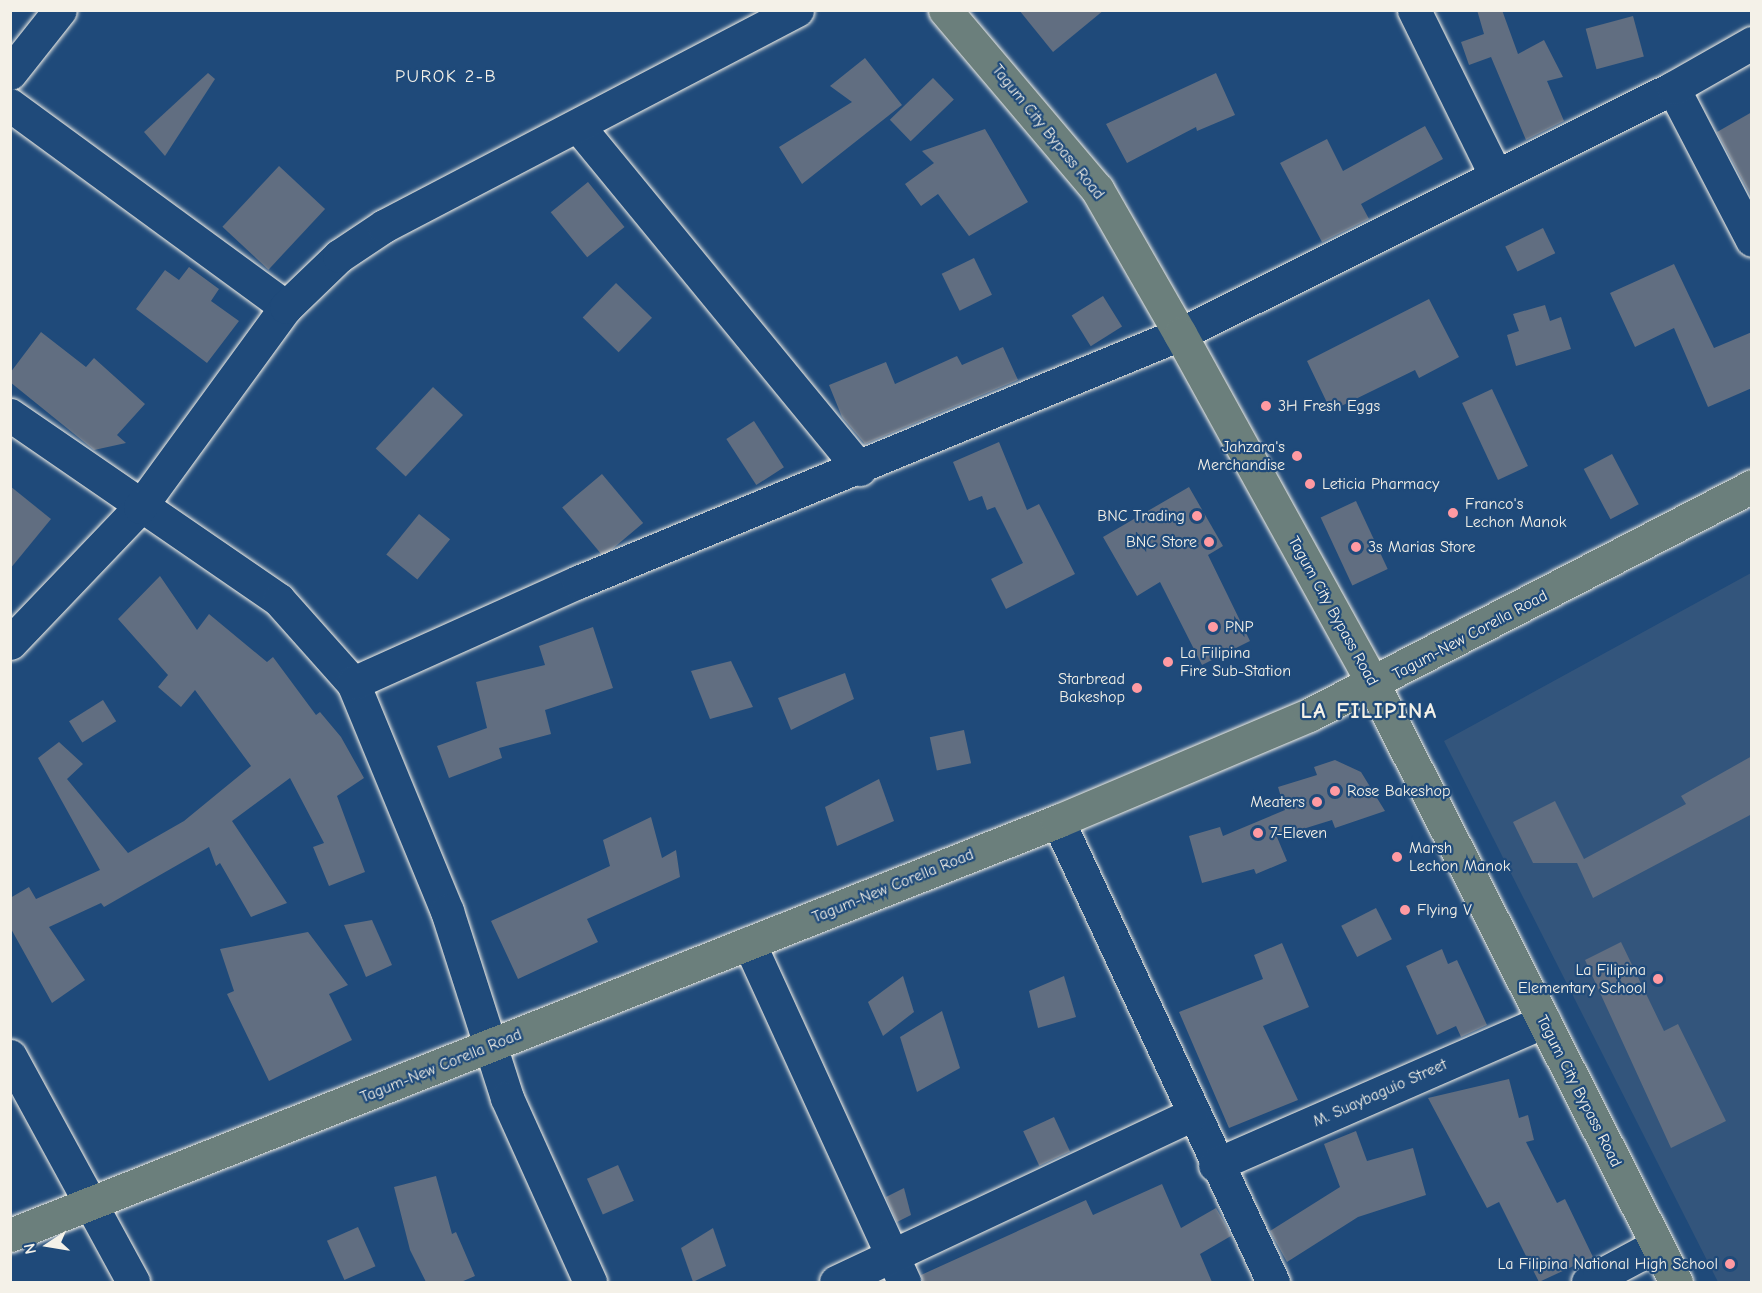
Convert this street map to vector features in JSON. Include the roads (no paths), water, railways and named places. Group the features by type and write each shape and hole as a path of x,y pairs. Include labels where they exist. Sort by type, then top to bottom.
{"main road":[{"name":"Tagum City Bypass Road","path":"945,10 1097,189 1180,334 1374,686 1676,1282"},
{"name":"Tagum-New Corella Road","path":"10,1235 1058,821 1374,686 1752,486"}],"street":[{"path":"10,73 60,10"},
{"path":"10,643 140,507 286,307 339,256 384,226 797,10"},
{"path":"1414,10 1495,174"},
{"path":"352,683 578,582 860,469 1180,334 1495,174 1673,87 1752,43"},
{"path":"1673,87 1752,240"},
{"path":"10,105 286,307"},
{"path":"578,126 860,469"},
{"path":"10,415 140,507 279,600 352,683 447,911 490,1046 540,1180 590,1282"},
{"path":"1058,821 1191,1115 1274,1282"},
{"path":"749,943 898,1270"},
{"name":"M. Suaybaguio Street","path":"1215,1165 1544,1021"},
{"path":"10,1056 87,1206 133,1282"},
{"path":"836,1282 898,1270 1191,1115"},
{"path":"1588,1282 1657,1245"}],"place":[{"name":"3H Fresh Eggs","path":"1266,406"},
{"name":"Jahzara's Merchandise","path":"1297,456"},
{"name":"Leticia Pharmacy","path":"1310,484"},
{"name":"Franco's Lechon Manok","path":"1453,513"},
{"name":"BNC Trading","path":"1197,516"},
{"name":"BNC Store","path":"1209,542"},
{"name":"3s Marias Store","path":"1356,547"},
{"name":"PNP","path":"1213,627"},
{"name":"La Filipina Fire Sub-Station","path":"1168,662"},
{"name":"Starbread Bakeshop","path":"1137,688"},
{"name":"Rose Bakeshop","path":"1335,791"},
{"name":"Meaters","path":"1317,802"},
{"name":"7-Eleven","path":"1258,833"},
{"name":"Marsh Lechon Manok","path":"1397,857"},
{"name":"Flying V","path":"1405,910"},
{"name":"La Filipina Elementary School","path":"1658,979"},
{"name":"La Filipina National High School","path":"1730,1264"}],"district":[{"name":"PUROK 2-B","path":"446,77"},
{"name":"LA FILIPINA","path":"1369,712"}]}
